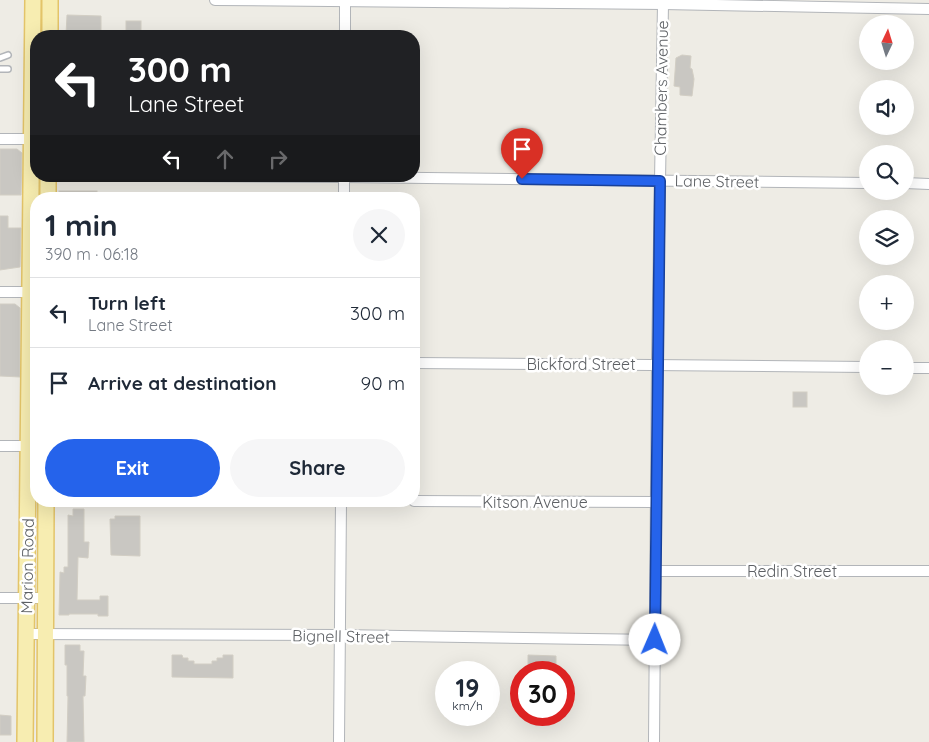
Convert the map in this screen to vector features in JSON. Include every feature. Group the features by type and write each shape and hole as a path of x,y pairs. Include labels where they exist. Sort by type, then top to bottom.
{"main road":[{"name":"Marion Road","path":"32,0 32,30"},
{"path":"50,0 50,30"},
{"name":"Marion Road","path":"25,742 27,598 32,507"},
{"name":"Marion Road","path":"45,742 46,507"}],"street":[{"path":"215,0 663,4 690,2 929,9"},
{"path":"345,1 345,30"},
{"name":"Chambers Avenue","path":"654,742 657,365 663,4"},
{"path":"0,139 30,139"},
{"name":"Lane Street","path":"420,178 859,183"},
{"path":"914,183 929,184"},
{"path":"0,292 30,292"},
{"name":"Bickford Street","path":"420,363 859,367"},
{"path":"914,368 929,368"},
{"path":"0,446 30,446"},
{"name":"Kitson Avenue","path":"420,501 656,502"},
{"path":"339,742 341,507"},
{"name":"Redin Street","path":"656,571 929,572"},
{"path":"0,598 46,598"},
{"name":"Bignell Street","path":"27,634 339,635 655,640"}],"lane":[{"path":"0,56 8,55"},
{"path":"0,69 8,70"}],"building":[{"path":"67,15 101,16 101,30 66,30"},
{"path":"126,21 141,21 141,30 126,30"},
{"path":"682,55 691,56 690,68 692,69 694,79 692,96 680,95 680,87 674,86 676,58"},
{"path":"0,149 17,149 22,153 21,195 0,195"},
{"path":"59,191 97,191 97,192"},
{"path":"0,216 8,216 8,228 21,228 20,267 0,270"},
{"path":"0,304 15,304 20,308 20,377 0,376"},
{"path":"793,392 807,392 807,407 793,407"},
{"path":"73,509 84,509 84,542 89,542 88,558 78,557 77,600 100,600 100,596 108,596 108,616 98,616 98,614 59,615 60,572 64,573 64,567 68,567 68,515 73,516"},
{"path":"115,516 140,516 140,556 111,555 110,519 115,519"},
{"path":"65,645 80,645 80,651 84,651 83,676 86,676 85,696 83,696 84,742 67,742 68,696"},
{"path":"172,655 182,655 183,658 188,658 188,661 194,661 194,664 212,664 212,661 217,661 217,658 223,658 223,655 233,655 233,678 172,677"},
{"path":"528,655 556,656 556,661 528,661"},
{"path":"0,715 11,716 11,735 0,735"}],"route":[{"path":"522,179 660,181 655,640"}]}
